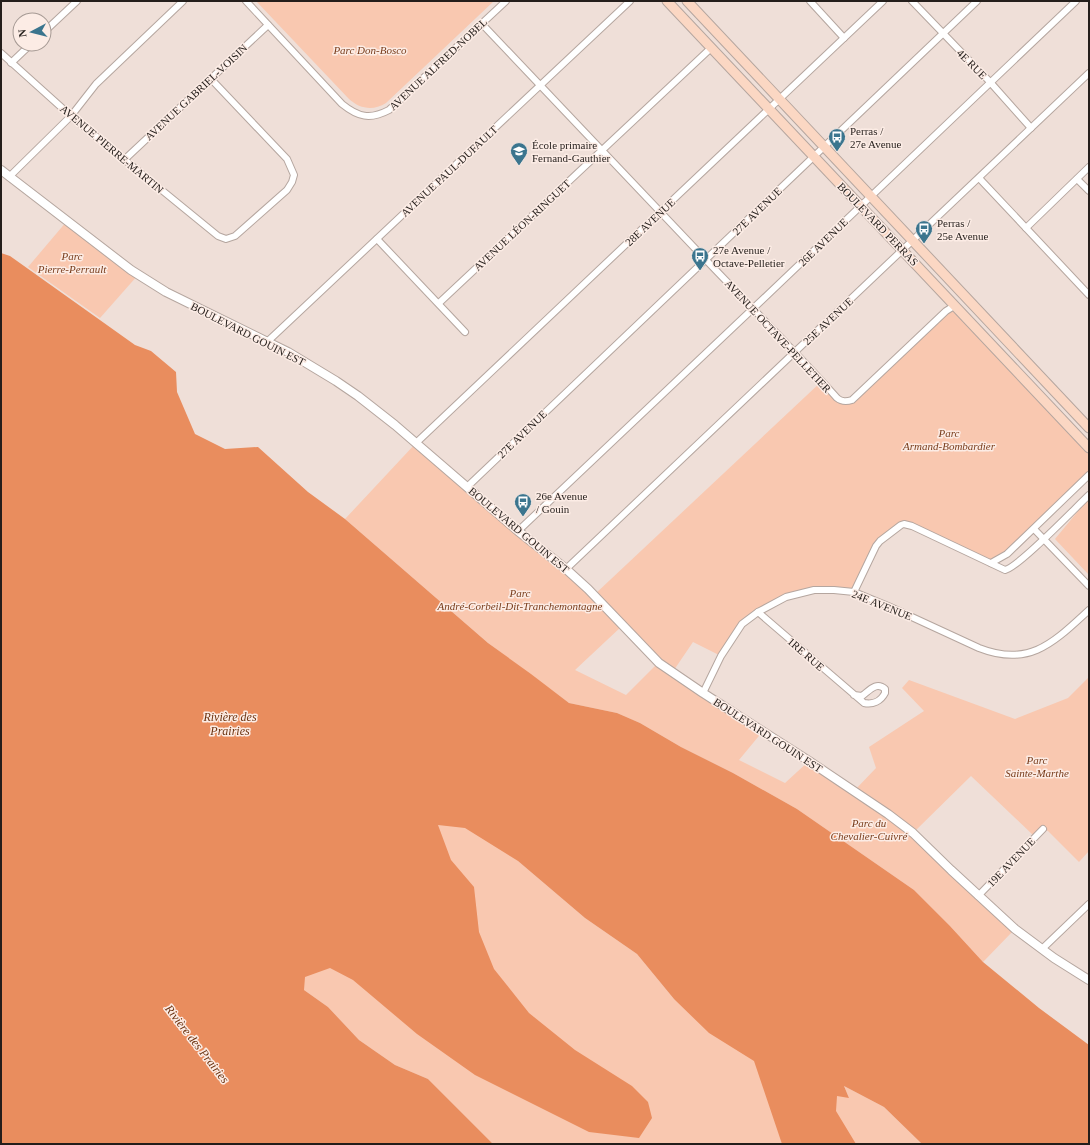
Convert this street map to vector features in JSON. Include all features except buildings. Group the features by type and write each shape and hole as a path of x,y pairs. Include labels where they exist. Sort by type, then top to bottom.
{"main road":[{"name":"BOULEVARD PERRAS","path":"667,1 1089,448"},
{"name":"BOULEVARD PERRAS","path":"687,1 1089,428"}],"street":[{"path":"52,24 77,1"},
{"path":"9,177 71,116 96,84 183,1"},
{"path":"246,1 268,25"},
{"name":"AVENUE ALFRED-NOBEL","path":"268,25 342,104 356,114 365,116 381,114 389,110 506,1"},
{"name":"AVENUE PAUL-DUFAULT","path":"267,342 630,1"},
{"path":"810,1 844,38"},
{"name":"28E AVENUE","path":"416,443 770,110 883,1"},
{"name":"4E RUE","path":"912,1 942,34 990,82 1031,128"},
{"name":"27E AVENUE","path":"467,487 977,1"},
{"name":"26E AVENUE","path":"518,531 1076,1"},
{"name":"AVENUE OCTAVE-PELLETIER","path":"482,24 837,398 844,402 852,400 946,311 954,306"},
{"name":"AVENUE GABRIEL-VOISIN","path":"124,160 268,25"},
{"name":"AVENUE LÉON-RINGUET","path":"438,303 711,48"},
{"path":"11,63 23,52"},
{"name":"AVENUE PIERRE-MARTIN","path":"1,53 71,116 124,160 218,236 226,239 235,236 287,190 294,175 287,159 211,79"},
{"name":"25E AVENUE","path":"566,568 1089,73"},
{"path":"1026,228 1089,167"},
{"name":"BOULEVARD GOUIN EST","path":"1,170 131,270 166,292 288,352 358,396 416,443 518,531 566,568 659,663 703,694 810,761 888,814 913,834 1015,929 1066,967 1089,980"},
{"path":"979,178 1089,295"},
{"path":"1077,179 1089,191"},
{"path":"377,238 465,332"},
{"path":"991,563 1007,554 1089,475"},
{"path":"854,592 876,546 886,536 901,525 904,524 912,526 1005,570 1022,560 1089,495"},
{"path":"1034,529 1089,586"},
{"name":"24E AVENUE","path":"703,694 721,656 742,624 758,612 786,596 814,590 854,592 979,648 991,652 1006,654 1026,653 1046,646 1063,634 1089,610"},
{"name":"1RE RUE","path":"758,612 854,695 864,703 870,704 882,698 885,691 883,687 874,686 862,696 854,695"},
{"name":"19E AVENUE","path":"978,896 1043,829"},
{"path":"1042,949 1089,904"}],"green space":[{"name":"Parc Don-Bosco","path":"256,1 494,1 386,103 381,106 367,108 358,105 349,99"},
{"name":"Parc Pierre-Perrault","path":"67,221 138,275 100,318 28,267"},
{"path":"954,306 1089,448 1089,475 1015,546 991,563 904,524 880,541 854,592 834,590 786,597 742,624 721,656 693,642 674,670 763,731 739,760 785,783 809,761 854,791 876,768 869,747 924,711 902,688 909,680 1015,719 1068,698 1089,677 1089,851 1079,862 1048,831 1043,829 1034,836 971,776 913,833 1015,929 983,962 914,890 797,809 733,773 681,747 640,723 617,713 569,703 488,643 345,519 416,443 594,595 822,381 837,398 848,401","holes":["622,626 658,663 626,695 575,670"]},
{"path":"1089,498 1089,575 1055,539"},
{"path":"298,700 518,861 585,918 637,954 674,999 849,1098 844,1086 884,1107 922,1144 493,1144 428,1079 395,1065 359,1040 328,1007 304,990"}],"water":[{"name":"Rivière des Prairies","path":"1,253 10,256 135,345 151,351 176,372 177,392 195,434 225,449 258,447 308,492 345,519 488,643 569,703 617,713 640,723 681,747 733,773 797,809 914,890 983,962 1039,1008 1089,1045 1089,1144 922,1144 884,1107 844,1086 849,1098 837,1096 836,1111 856,1144 782,1144 754,1061 709,1033 674,999 637,954 585,918 518,861 465,828 438,825 451,860 474,887 479,932 494,969 529,1013 575,1050 632,1086 648,1102 652,1118 639,1138 589,1132 475,1075 417,1034 353,980 330,968 305,977 304,990 328,1007 359,1040 395,1065 428,1079 493,1144 1,1144"}],"place":[{"name":"Perras / 27e Avenue","path":"837,152"},
{"name":"École primaire Fernand-Gauthier","path":"519,166"},
{"name":"Perras / 25e Avenue","path":"924,244"},
{"name":"27e Avenue / Octave-Pelletier","path":"700,271"},
{"name":"26e Avenue / Gouin","path":"523,517"}],"park label":[{"name":"Parc Armand-Bombardier","path":"949,439"},
{"name":"Parc André-Corbeil-Dit-Tranchemontagne","path":"520,599"},
{"name":"Parc Sainte-Marthe","path":"1037,766"},
{"name":"Parc du Chevalier-Cuivré","path":"869,829"}]}
